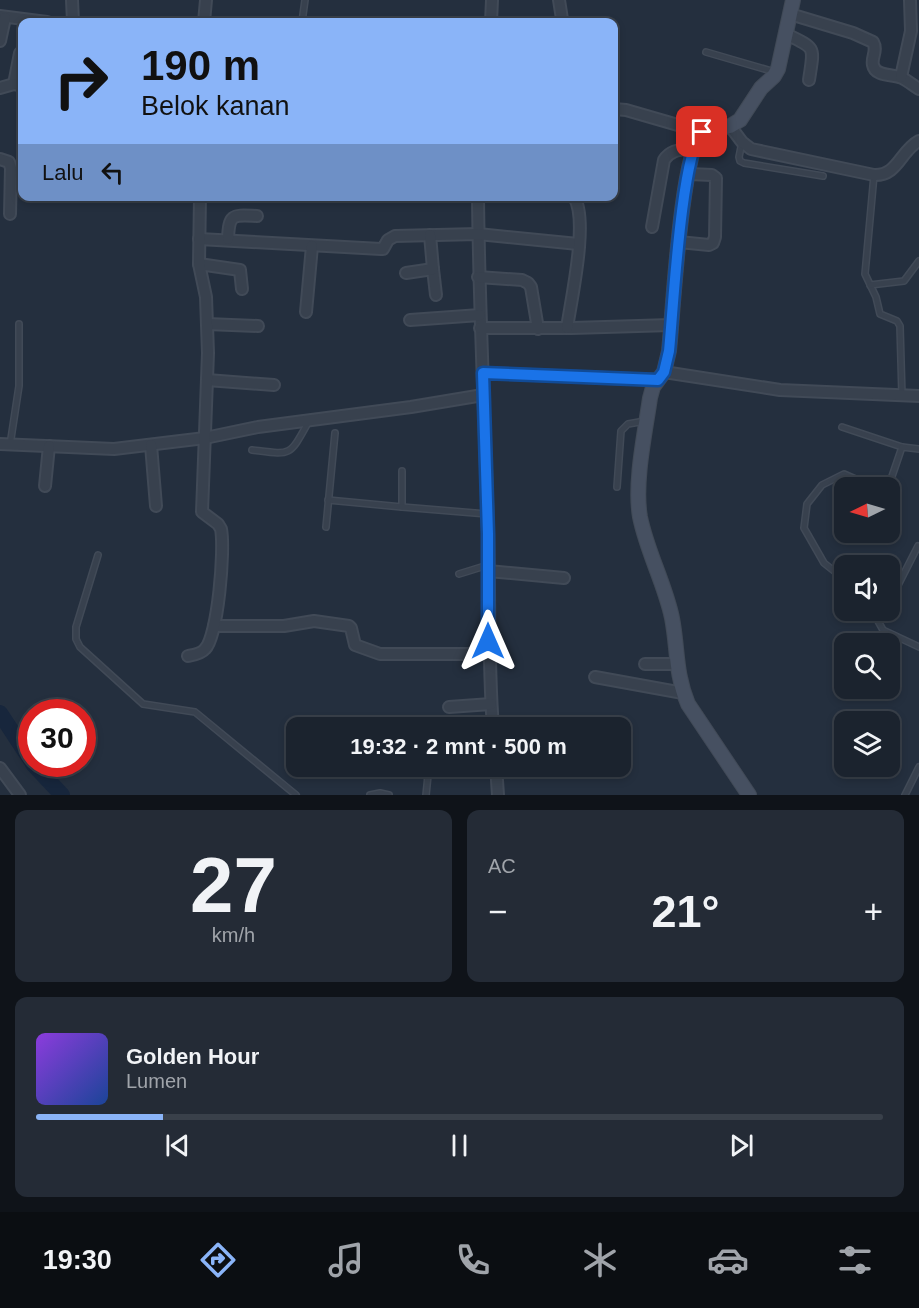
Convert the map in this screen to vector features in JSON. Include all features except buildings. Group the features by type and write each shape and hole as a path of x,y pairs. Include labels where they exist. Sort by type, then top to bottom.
{"main road":[{"path":"749,795 683,693 676,664 672,618 640,515 640,464 652,387 661,376 669,351 679,242 694,148 702,132 730,126 740,120 761,88 776,73 791,7"}],"street":[{"path":"72,0 73,18"},
{"path":"204,18 206,0"},
{"path":"490,18 492,0"},
{"path":"559,0 562,18"},
{"path":"900,77 911,31 910,0 919,4"},
{"path":"791,7 873,42 874,69 900,77 919,89"},
{"path":"0,41 3,17 18,19"},
{"path":"786,34 811,47 813,51 809,80"},
{"path":"0,88 18,85"},
{"path":"618,109 702,132"},
{"path":"730,126 742,142 751,149 874,175 889,173 913,144 919,141"},
{"path":"652,227 664,160 668,154 675,151 694,148"},
{"path":"0,159 9,162 10,214"},
{"path":"679,242 709,245 715,237 716,178 712,174 689,174"},
{"path":"188,656 206,649 214,626 223,566 222,535 218,524 202,512 207,324 206,297 199,264 200,201"},
{"path":"478,201 478,277 488,514 489,654 492,717"},
{"path":"567,328 578,244 580,211 575,201"},
{"path":"228,239 229,221 232,217 257,216"},
{"path":"199,239 383,249 391,237 478,234 578,244"},
{"path":"430,235 436,295"},
{"path":"306,312 312,246"},
{"path":"199,264 240,270 242,289"},
{"path":"406,273 433,269"},
{"path":"478,277 522,280 528,283 531,287 538,329"},
{"path":"410,320 480,315"},
{"path":"207,324 258,326"},
{"path":"480,328 538,329 672,325"},
{"path":"483,373 661,376 780,390 919,396"},
{"path":"207,380 274,385"},
{"path":"5,444 99,450 151,445 205,438 258,427 483,395"},
{"path":"151,445 156,506"},
{"path":"45,486 49,446"},
{"path":"488,568 564,578"},
{"path":"214,626 284,626 314,621 349,626 355,645 380,654 489,654"},
{"path":"645,664 676,664"},
{"path":"595,677 683,693"},
{"path":"449,707 491,704"},
{"path":"0,768 20,795"},
{"path":"497,777 498,795"}],"lane":[{"path":"303,18 305,0"},
{"path":"706,52 776,73"},
{"path":"742,142 739,157 744,163 823,176"},
{"path":"874,175 865,274 876,297 880,314 897,321 900,326 902,396"},
{"path":"870,285 904,281 919,261"},
{"path":"5,444 19,386 19,324"},
{"path":"252,450 283,454 289,452 309,421"},
{"path":"617,487 621,431 628,424 646,421"},
{"path":"842,427 902,447 919,449"},
{"path":"326,527 335,433"},
{"path":"892,477 902,447"},
{"path":"402,471 402,507"},
{"path":"834,479 822,485 807,504 804,528 824,564 834,572"},
{"path":"328,501 488,514"},
{"path":"900,581 918,546"},
{"path":"98,555 76,627 76,639 80,647 143,704 195,712 296,795"},
{"path":"459,574 488,568"},
{"path":"878,621 883,630 919,647"},
{"path":"904,795 919,767"},
{"path":"426,795 428,777"},
{"path":"369,795 389,795"}],"waterway":[{"path":"0,713 18,741"},
{"path":"45,777 62,795"}],"route":[{"path":"488,641 488,534 483,373 658,380 664,372 669,351 682,210 694,146 702,132"}]}
